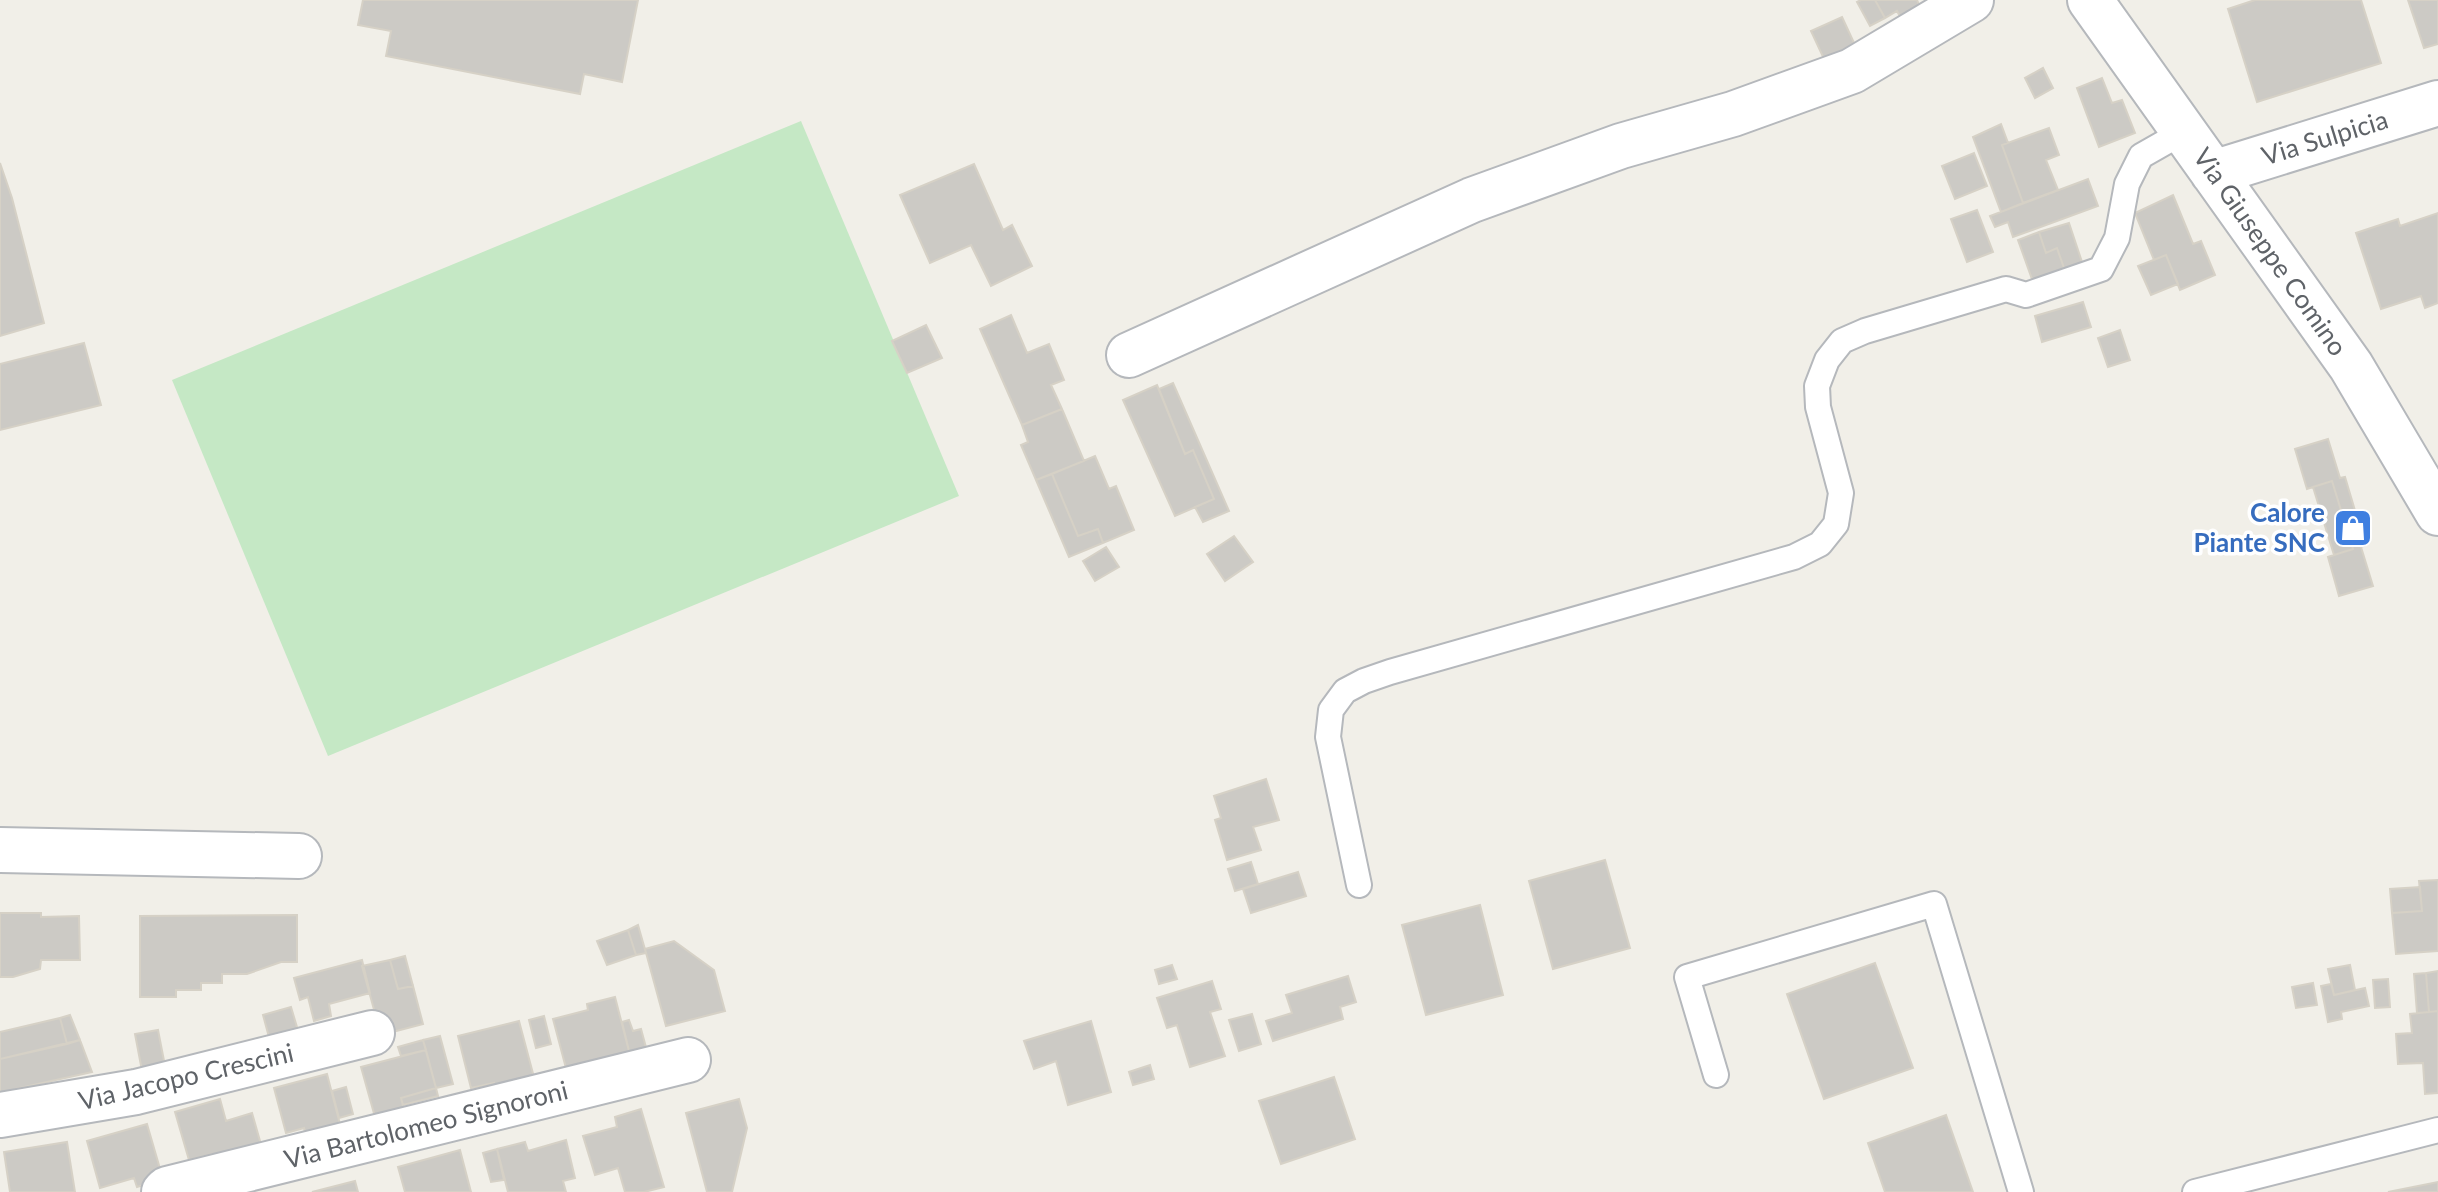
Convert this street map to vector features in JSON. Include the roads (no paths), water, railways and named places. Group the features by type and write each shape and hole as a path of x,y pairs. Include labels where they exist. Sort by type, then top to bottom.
{"street":[{"path":"1129,355 1472,200 1621,146 1733,114 1852,71 1971,0"},
{"name":"Via Giuseppe Comino","path":"2090,0 2351,366 2438,513"},
{"name":"Via Sulpicia","path":"2213,173 2438,103"},
{"path":"0,850 299,856"},
{"name":"Via Jacopo Crescini","path":"0,1115 136,1092 372,1033"},
{"name":"Via Bartolomeo Signoroni","path":"164,1192 688,1060"}],"lane":[{"path":"1359,885 1328,737 1331,710 1345,691 1364,681 1404,668 1794,557 1820,544 1836,524 1841,493 1818,407 1817,386 1827,360 1842,341 1865,331 2006,289 2026,295 2101,269 2117,238 2127,184 2141,156 2185,131"},
{"path":"1716,1075 1687,977 1934,904 2021,1192"},
{"path":"2195,1192 2438,1130"}],"place":[{"name":"Calore Piante SNC","path":"2353,528"}]}
